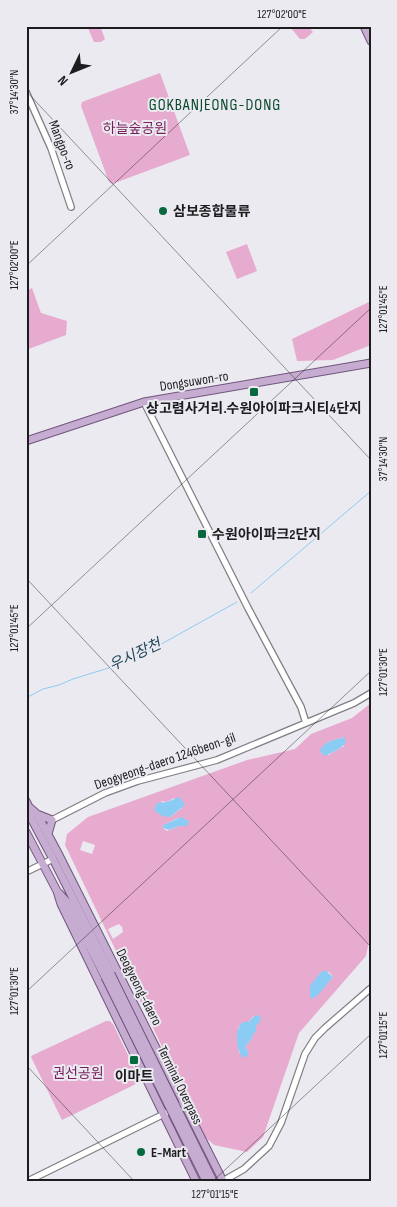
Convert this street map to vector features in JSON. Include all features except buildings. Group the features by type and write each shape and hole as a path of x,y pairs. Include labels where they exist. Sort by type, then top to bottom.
{"main road":[{"path":"364,26 371,41"},
{"name":"Dongsuwon-ro","path":"26,441 144,402 371,363"},
{"name":"Deogyeong-daero","path":"28,804 37,814 48,834 223,1181"},
{"name":"Deogyeong-daero","path":"28,804 31,818 54,859 108,976"},
{"path":"37,814 52,820 48,834"},
{"name":"Deogyeong-daero","path":"26,832 108,976"},
{"name":"Deogyeong-daero","path":"58,891 61,904 196,1181"},
{"name":"Terminal Overpass","path":"108,976 206,1181"},
{"name":"Terminal Overpass","path":"108,976 213,1181"}],"street":[{"name":"Mangpo-ro","path":"26,92 51,148 71,207"},
{"path":"144,402 238,589 301,707 306,723"},
{"name":"Deogyeong-daero 1246beon-gil","path":"52,820 105,793 138,781 217,760 354,703 371,693"},
{"path":"26,872 54,859"},
{"path":"223,1181 244,1169 269,1146 281,1123 304,1054 325,1028 371,988"},
{"path":"28,1181 184,1103"}],"green space":[{"path":"87,26 100,26 105,39 101,42 94,42"},
{"path":"291,26 308,26 313,32 305,39 300,39"},
{"name":"하늘숲공원","path":"160,73 190,155 112,184 109,182 81,106 82,102"},
{"path":"247,244 257,271 237,279 226,252"},
{"path":"32,288 41,313 67,321 66,335 26,350 26,291"},
{"path":"371,301 371,345 333,360 297,361 292,339"},
{"path":"371,703 371,932 366,956 299,1033 263,1137 247,1152 214,1145 206,1138 65,845 67,834 88,817 247,760 295,749 311,734 352,718","holes":["344,737 344,746 328,755 328,742","174,798 182,808 170,817 161,801 167,802","178,818 187,826 179,826 167,831 163,828 164,824","83,841 95,845 92,854 80,850","119,924 123,932 113,939 108,929","329,972 333,977 322,989 310,997 312,985 320,973","254,1016 256,1026 252,1038 245,1047 248,1051 239,1053 238,1028 243,1022 248,1022"]},
{"name":"권선공원","path":"106,1021 110,1021 113,1024 140,1080 138,1083 62,1120 31,1057"}],"water":[{"path":"344,737 346,742 336,750 324,756 320,751 328,742"},
{"path":"179,797 184,806 170,817 162,816 154,810 157,803 167,802"},
{"path":"181,817 189,821 187,826 179,826 169,830 163,828 164,824"},
{"path":"325,970 333,977 318,995 312,999 310,997 310,986 320,973"},
{"path":"256,1015 260,1016 261,1020 256,1026 256,1032 245,1047 248,1055 243,1058 238,1045 238,1029 243,1022 248,1022"}],"waterway":[{"name":"우시장천","path":"251,593 371,491"},
{"name":"우시장천","path":"26,698 43,689 138,657 237,602"}],"place":[{"name":"삼보종합물류","path":"163,211"},
{"name":"상고렴사거리.수원아이파크시티4단지","path":"254,392"},
{"name":"수원아이파크2단지","path":"202,534"},
{"name":"이마트","path":"134,1060"},
{"name":"E-Mart","path":"141,1152"}],"district":[{"name":"GOKBANJEONG-DONG","path":"215,105"}]}
